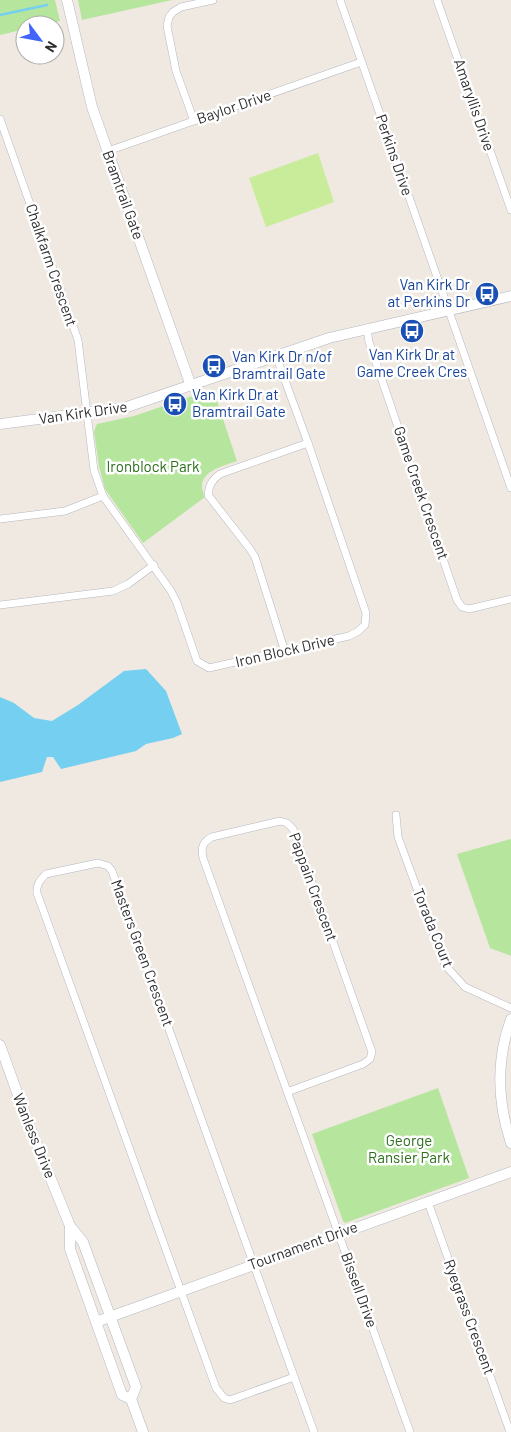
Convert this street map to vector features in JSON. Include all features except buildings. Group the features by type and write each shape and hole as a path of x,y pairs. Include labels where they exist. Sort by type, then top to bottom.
{"street":[{"name":"Bramtrail Gate","path":"67,0 87,90 191,386"},
{"path":"194,121 176,70 167,26 169,17 181,7 213,0"},
{"name":"Perkins Drive","path":"340,0 448,310"},
{"name":"Amaryllis Drive","path":"437,0 510,206"},
{"name":"Baylor Drive","path":"108,151 362,62"},
{"name":"Chalkfarm Crescent","path":"0,119 78,340 87,414"},
{"name":"Van Kirk Drive","path":"0,424 124,408 329,338 511,296"},
{"path":"448,310 511,488"},
{"name":"Game Creek Crescent","path":"367,329 369,342 457,600 462,607 469,609 511,599"},
{"name":"Iron Block Drive","path":"87,414 94,470 103,496 154,565 177,602 194,654 200,664 205,667 214,668 349,636 365,625 366,614 308,443 276,356"},
{"path":"285,652 254,557 250,549 208,495 209,486 220,474 308,443"},
{"path":"0,519 65,511 103,496"},
{"path":"0,605 113,591 128,584 154,565"},
{"name":"Torada Court","path":"396,815 398,836 445,965 451,974 465,987 511,1008"},
{"name":"Pappain Crescent","path":"280,821 287,823 293,829 372,1052 367,1062 288,1092 202,852 202,845 212,837 280,821"},
{"name":"Masters Green Crescent","path":"181,1290 37,893 38,884 46,874 98,863 108,866 112,871 253,1265"},
{"path":"511,1019 502,1048 499,1093 504,1122 511,1143"},
{"name":"Wanless Drive","path":"0,1045 27,1120 70,1226 83,1242 136,1388 131,1399 143,1432"},
{"name":"Bissell Drive","path":"288,1092 410,1432"},
{"name":"Tournament Drive","path":"96,1322 511,1172"},
{"name":"Ryegrass Crescent","path":"428,1202 510,1432"},
{"name":"Wanless Drive","path":"70,1226 70,1249 122,1395 131,1399"},
{"path":"253,1265 314,1432"},
{"path":"181,1290 216,1388 224,1398 230,1400 238,1398 294,1377"}],"green space":[{"path":"0,0 55,0 59,15 15,15 15,31 0,35"},
{"path":"78,0 172,0 82,20"},
{"path":"318,153 334,202 266,227 249,178"},
{"name":"Ironblock Park","path":"213,389 237,461 210,472 203,482 202,489 205,497 143,543 105,489 99,466 94,431 97,424 134,416"},
{"path":"511,839 511,956 490,948 457,854"},
{"name":"George Ransier Park","path":"438,1088 469,1178 345,1223 312,1134"}],"water":[{"path":"146,669 166,691 182,734 146,744 136,751 61,769 53,757 47,757 42,772 0,782 0,697 14,703 34,718 52,721 78,705 124,671"}],"waterway":[{"path":"0,15 47,5"}],"place":[{"name":"Van Kirk Dr at Perkins Dr","path":"487,294"},
{"name":"Van Kirk Dr at Game Creek Cres","path":"412,331"},
{"name":"Van Kirk Dr n/of Bramtrail Gate","path":"214,366"},
{"name":"Van Kirk Dr at Bramtrail Gate","path":"175,404"}]}
